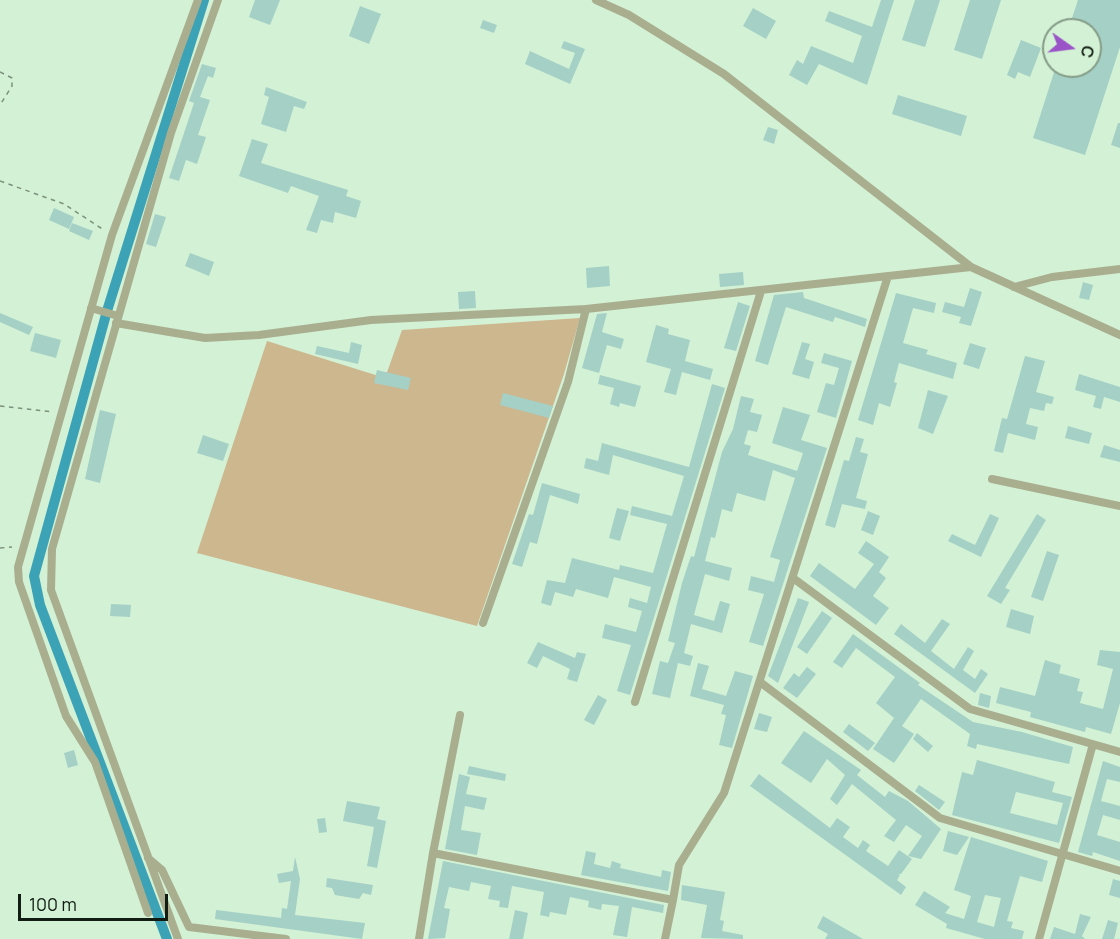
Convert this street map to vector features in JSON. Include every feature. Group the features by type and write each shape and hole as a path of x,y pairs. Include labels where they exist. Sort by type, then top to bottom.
{"street":[{"path":"148,913 95,762 66,716 19,582 22,547 112,236 198,0"},
{"path":"178,939 51,590 52,549 171,133 218,0"},
{"path":"596,0 629,15 724,74 971,267 1120,335"},
{"path":"91,308 117,320 205,338 259,335 371,320 586,309 971,267"},
{"path":"1014,287 1052,277 1120,269"},
{"path":"665,939 679,865 724,793 888,276"},
{"path":"635,702 761,291"},
{"path":"483,623 568,382 586,309"},
{"path":"992,479 1120,506"},
{"path":"793,578 970,709 1120,752"},
{"path":"760,682 940,818 1120,871"},
{"path":"419,939 460,715"},
{"path":"1039,939 1094,744"},
{"path":"433,854 673,900"},
{"path":"146,856 162,870 189,927 286,939"}],"path":[{"path":"0,72 12,78 12,86 0,105"},
{"path":"0,181 64,204 112,236"},
{"path":"0,406 60,413"},
{"path":"0,548 22,547"}],"shaded area":[{"path":"580,318 564,374 477,626 197,553 267,341 385,378 402,330"}],"building":[{"path":"255,0 280,0 270,25 249,17"},
{"path":"881,0 894,0 867,85 819,64 807,85 789,75 797,60 803,64 811,46 853,63 862,36 825,21 829,11 872,27"},
{"path":"915,0 940,0 925,47 902,40"},
{"path":"970,0 1001,0 982,59 954,50"},
{"path":"1078,0 1120,0 1120,47 1085,155 1033,138 1052,78 1102,78 1102,18 1072,18"},
{"path":"360,6 381,14 369,44 349,36"},
{"path":"753,8 776,21 766,39 743,26"},
{"path":"483,20 497,25 494,33 480,28"},
{"path":"1021,40 1041,48 1030,77 1018,72 1015,79 1007,75"},
{"path":"564,41 585,49 570,84 525,64 530,51 569,69 575,53 561,48"},
{"path":"202,64 216,68 213,78 208,76 200,97 210,100 198,135 206,137 197,164 186,160 179,181 169,178 194,103 189,101"},
{"path":"266,87 307,102 304,109 294,106 286,132 261,124 269,97 264,95"},
{"path":"898,95 967,116 961,136 892,114"},
{"path":"1118,123 1120,123 1120,148 1111,145"},
{"path":"768,127 778,130 774,144 763,140"},
{"path":"252,139 268,144 261,163 348,190 346,196 361,201 356,218 335,212 333,223 321,220 317,233 306,230 319,196 291,186 288,193 239,176"},
{"path":"54,208 74,217 69,229 49,220"},
{"path":"155,214 166,217 156,247 146,244"},
{"path":"72,223 93,231 89,240 69,231"},
{"path":"190,253 214,262 209,276 185,266"},
{"path":"609,266 610,286 587,288 586,268"},
{"path":"743,272 744,285 720,287 719,274"},
{"path":"1083,282 1093,285 1089,300 1079,298"},
{"path":"970,288 982,292 971,326 959,323 961,317 942,312 945,302 964,307"},
{"path":"475,291 476,308 459,309 458,292"},
{"path":"803,292 804,298 867,319 865,327 835,317 833,322 786,307 768,365 755,361 774,295"},
{"path":"896,293 936,303 934,313 913,308 903,343 928,350 926,354 957,363 953,379 899,363 894,382 897,383 890,407 879,403 873,425 858,420"},
{"path":"738,302 750,306 736,351 724,348"},
{"path":"0,313 33,327 29,335 0,322"},
{"path":"607,313 602,332 624,339 621,349 607,345 599,373 582,368 597,314"},
{"path":"656,325 669,329 668,334 690,340 685,361 713,369 710,380 682,372 676,395 664,392 671,369 646,362"},
{"path":"35,333 61,340 56,358 30,351"},
{"path":"351,342 362,345 358,364 315,354 317,346 349,353"},
{"path":"802,342 810,344 805,359 814,362 809,379 792,374"},
{"path":"970,343 986,348 979,369 963,364"},
{"path":"824,353 852,361 836,418 817,412 826,383 834,385 839,368 821,363"},
{"path":"1025,356 1045,361 1036,392 1054,397 1052,404 1046,403 1044,411 1030,408 1026,424 1038,427 1035,440 1008,433 1003,453 994,451 1002,418 1007,419"},
{"path":"377,370 411,378 408,390 374,383"},
{"path":"1079,374 1120,387 1120,402 1104,397 1101,409 1093,407 1096,396 1075,390"},
{"path":"600,375 641,386 635,407 620,403 619,407 610,404 614,388 598,384"},
{"path":"712,384 725,388 630,695 617,691 631,645 602,638 605,624 636,632 642,611 628,607 630,598 647,603 651,587 614,577 608,598 576,589 573,597 555,592 551,606 541,603 547,580 565,583 572,558 619,570 620,565 653,573 667,524 630,515 632,506 672,516 684,476 613,455 609,475 584,468 586,458 598,461 602,443 689,467"},
{"path":"928,390 948,396 933,434 918,428"},
{"path":"503,393 553,406 549,418 500,405"},
{"path":"741,396 754,399 750,412 762,415 757,432 748,430 744,444 751,446 748,455 797,471 803,453 772,443 783,407 810,415 801,440 827,448 763,646 749,642 764,594 748,590 751,576 774,582 780,560 770,557 795,478 773,470 765,501 737,493 732,512 722,509 715,538 711,537 705,561 732,568 729,581 705,574 694,615 714,621 720,601 730,604 722,633 691,624 684,653 693,656 690,666 678,663 670,698 652,694 660,661 668,663 675,643 668,641 682,583 691,556 694,557 722,452 733,429"},
{"path":"100,410 116,414 100,483 85,479"},
{"path":"1068,426 1092,433 1089,444 1065,438"},
{"path":"203,435 229,444 223,461 197,453"},
{"path":"856,437 864,439 860,452 868,454 856,498 867,501 865,509 842,504 835,528 825,525 844,460 849,461"},
{"path":"1104,445 1120,450 1120,462 1100,457"},
{"path":"542,483 580,494 578,504 550,495 537,544 530,542 522,567 512,564 529,514 533,515"},
{"path":"617,508 629,511 620,541 609,538"},
{"path":"868,511 880,516 873,535 861,530"},
{"path":"990,514 999,518 981,557 948,541 952,534 975,545"},
{"path":"1037,514 1046,520 1005,588 1010,590 1001,604 987,596"},
{"path":"866,541 889,557 879,572 886,578 873,596 889,608 876,625 810,576 819,563 855,589 874,564 858,553"},
{"path":"1047,551 1059,555 1043,601 1031,597"},
{"path":"798,598 809,602 778,683 768,676"},
{"path":"111,604 131,605 130,617 110,616"},
{"path":"1011,609 1034,616 1030,634 1006,627"},
{"path":"822,611 832,618 807,654 797,647"},
{"path":"942,619 950,624 931,651 954,669 968,647 974,651 963,670 975,679 981,669 988,674 975,693 894,634 901,624 925,643"},
{"path":"853,634 920,683 918,685 973,722 1022,732 1073,747 1069,764 977,744 976,749 967,746 970,734 921,699 902,726 914,734 894,763 873,749 894,718 876,703 895,677 856,648 842,668 833,662"},
{"path":"538,642 575,658 577,652 586,654 577,682 567,679 570,669 543,656 537,668 527,663"},
{"path":"1100,650 1120,652 1120,703 1111,734 1086,727 1085,732 1030,717 1031,712 996,703 1000,687 1035,696 1045,660 1061,665 1059,673 1080,679 1077,691 1083,692 1080,703 1103,709 1113,669 1097,665"},
{"path":"698,663 709,666 702,689 726,696 735,671 753,676 732,748 719,745 726,715 721,714 724,705 690,696"},
{"path":"807,667 816,674 797,698 783,688 794,673 799,677"},
{"path":"980,693 991,696 989,708 978,705"},
{"path":"598,695 607,700 594,725 584,720"},
{"path":"759,713 772,717 767,732 754,729"},
{"path":"849,724 875,743 868,751 843,732"},
{"path":"804,731 861,770 857,775 885,797 889,791 908,801 941,829 921,859 908,856 922,836 906,825 894,842 884,836 896,820 852,784 837,805 830,799 845,775 827,759 811,783 781,763"},
{"path":"917,733 933,746 928,752 913,739"},
{"path":"74,750 78,765 68,768 64,753"},
{"path":"977,760 1055,782 1052,792 1072,797 1059,843 952,815 962,772 973,775","holes":["1016,792 1063,803 1057,825 1010,813"]},
{"path":"1103,761 1120,767 1120,782 1107,779 1101,801 1120,806 1120,820 1103,815 1097,835 1120,842 1120,861 1093,852 1092,856 1078,852"},
{"path":"469,766 506,774 505,781 467,774"},
{"path":"459,774 470,777 466,794 487,798 484,810 465,806 461,830 481,833 477,855 445,849"},
{"path":"759,774 830,828 837,818 850,827 843,837 858,848 863,840 870,845 866,851 888,866 899,850 912,859 901,874 898,874 900,875 897,880 906,887 901,895 750,786"},
{"path":"919,785 945,802 939,810 915,791"},
{"path":"347,801 380,807 377,819 386,821 377,868 367,866 374,827 343,821"},
{"path":"325,818 327,832 319,833 317,819"},
{"path":"948,831 969,837 957,855 943,851"},
{"path":"971,837 1048,861 1042,882 1020,876 1007,921 1013,922 1011,928 1024,931 1022,939 985,939 946,928 947,924 915,905 924,891 950,907 945,913 964,919 971,896 954,890","holes":["985,895 1001,898 994,927 977,922"]},
{"path":"586,851 596,853 594,864 610,868 612,861 621,864 620,868 661,877 662,870 671,872 668,891 581,875"},
{"path":"295,857 300,879 295,915 365,923 362,939 215,919 216,910 281,918 282,908 287,909 291,881 279,883 277,874 293,871"},
{"path":"443,861 664,905 663,913 632,907 627,937 613,935 619,906 602,904 601,910 588,907 589,901 570,897 566,915 550,912 549,917 540,915 544,892 512,886 508,908 499,907 500,901 488,899 491,886 471,882 469,891 449,887 444,908 450,909 445,938 428,939"},
{"path":"327,878 373,885 371,895 363,893 359,899 335,895 332,888 326,887"},
{"path":"1113,879 1120,881 1120,898 1109,895"},
{"path":"682,885 725,892 720,920 724,921 722,931 743,935 743,939 701,938 707,905 681,900"},
{"path":"515,910 528,913 523,939 509,939"},
{"path":"1080,914 1091,917 1082,936 1085,939 1050,939 1054,927 1075,934"},
{"path":"823,916 863,939 825,939 828,934 817,928"},
{"path":"1108,920 1118,923 1114,939 1102,939"}],"waterway":[{"path":"167,939 40,605 34,576 107,311 204,0"}]}
